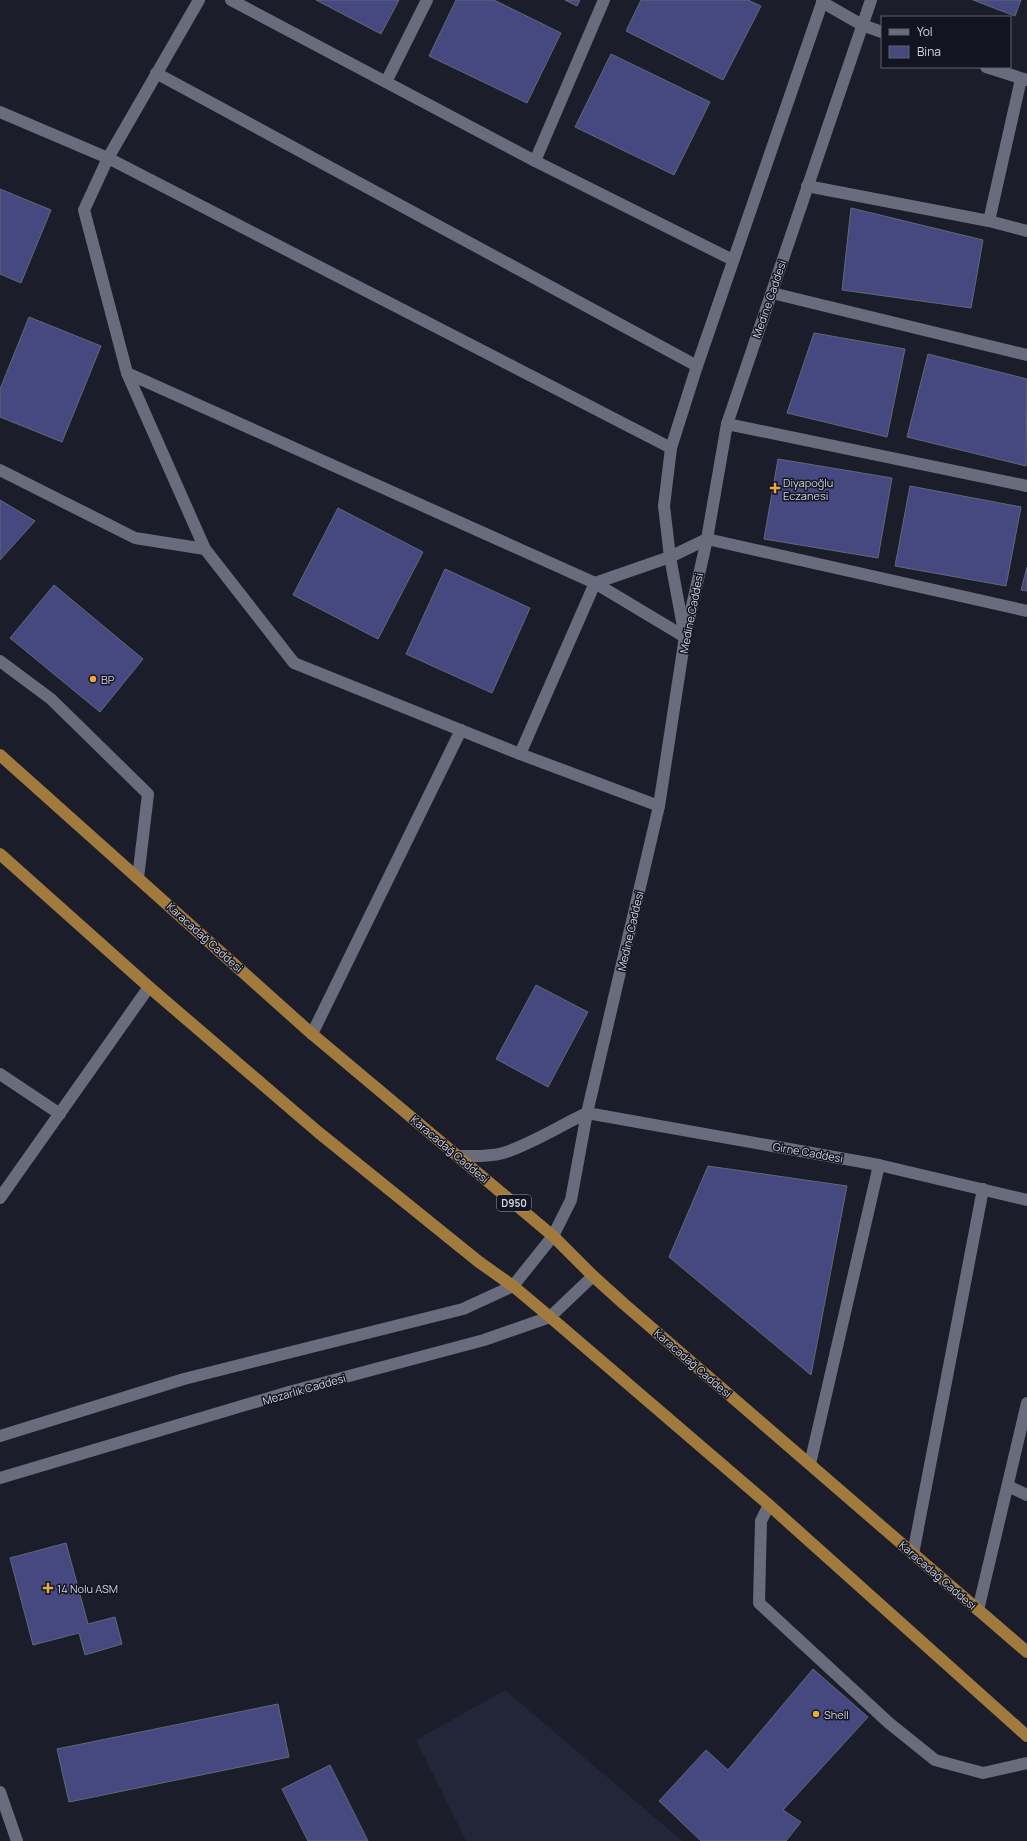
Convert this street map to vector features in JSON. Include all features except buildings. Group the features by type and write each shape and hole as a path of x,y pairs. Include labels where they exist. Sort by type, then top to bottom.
{"highway":[{"name":"Karacadağ Caddesi","path":"0,755 312,1034 553,1236 593,1276 1027,1652"},
{"path":"0,854 149,987 318,1132 479,1262 513,1286 769,1505 1027,1736"}],"street":[{"path":"199,0 108,158 84,210 127,373 205,549 294,663 520,754 659,806"},
{"path":"231,0 535,160 733,260"},
{"path":"386,82 427,0"},
{"path":"535,160 604,0"},
{"path":"685,637 670,557 664,506 671,448 697,366 821,0 862,25 881,32"},
{"name":"Medine Caddesi","path":"553,1236 571,1200 587,1113 659,806 685,637 707,540 726,424 871,0"},
{"path":"989,68 1024,79 990,221"},
{"path":"156,73 697,366"},
{"path":"0,112 108,158 671,448"},
{"path":"807,186 990,221 1027,231"},
{"path":"772,293 1027,355"},
{"path":"127,373 595,583 685,637"},
{"path":"726,424 1027,486"},
{"path":"0,470 135,538 205,549"},
{"path":"520,754 595,583 670,557 707,540 1027,611"},
{"path":"0,661 51,699 148,794 138,878"},
{"path":"312,1034 461,730"},
{"path":"0,1198 149,987"},
{"path":"0,1074 60,1114"},
{"path":"459,1156 501,1154 538,1138 561,1124 587,1113"},
{"name":"Girne Caddesi","path":"587,1113 879,1165 1027,1200"},
{"path":"810,1464 879,1165"},
{"path":"913,1554 983,1189"},
{"path":"0,1436 184,1379 463,1309 513,1286 553,1236"},
{"name":"Mezarlık Caddesi","path":"0,1478 289,1392 484,1340 550,1317 593,1276"},
{"path":"978,1610 1027,1404"},
{"path":"1008,1486 1027,1495"},
{"path":"769,1505 761,1521 759,1603 888,1723 935,1760 983,1773 1027,1763"},
{"path":"0,1792 18,1841"}],"shaded area":[{"path":"505,1690 682,1841 466,1841 416,1740"}],"place":[{"name":"Diyapoğlu Eczanesi","path":"775,488"},
{"name":"BP","path":"93,679"},
{"name":"14 Nolu ASM","path":"48,1588"},
{"name":"Shell","path":"816,1714"}]}
